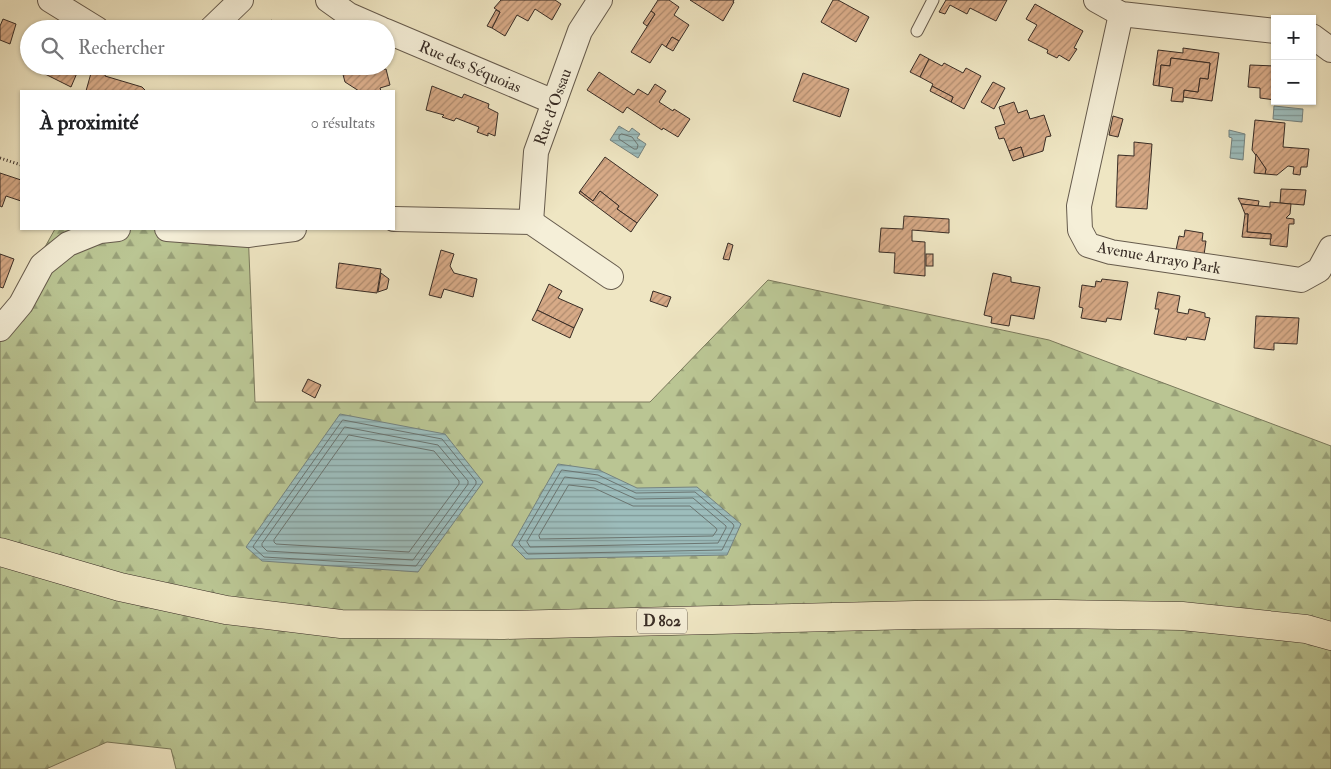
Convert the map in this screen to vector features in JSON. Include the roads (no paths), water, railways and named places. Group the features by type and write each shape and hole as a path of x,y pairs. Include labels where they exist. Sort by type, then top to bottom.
{"main road":[{"name":"D 802","path":"0,552 120,587 226,610 341,624 504,625 915,615 1056,614 1182,616 1306,629 1331,636"}],"street":[{"path":"50,0 82,20"},
{"path":"221,20 241,0"},
{"path":"328,0 349,15 360,20"},
{"name":"Rue d'Ossau","path":"531,222 536,152 580,31 600,0"},
{"path":"1096,0 1121,14 1271,32"},
{"name":"Avenue Arrayo Park","path":"1121,14 1078,206 1080,230 1088,245 1111,252 1301,280 1319,270 1331,248"},
{"name":"Rue des Séquoias","path":"395,35 554,102"},
{"path":"1316,39 1331,50"},
{"path":"395,219 531,222 611,277"},
{"path":"0,329 21,304 42,266 68,244 100,231 109,230"},
{"path":"180,230 248,235 286,230"}],"lane":[{"path":"917,31 933,0"}],"water":[{"path":"1274,106 1303,109 1302,122 1273,119"},
{"path":"619,126 629,132 632,128 640,134 637,138 646,144 638,158 610,140"},
{"path":"1229,130 1245,134 1243,160 1230,158 1232,138 1229,137"},
{"path":"340,414 445,434 483,482 418,572 262,561 246,547"},
{"path":"558,464 599,470 637,488 697,487 741,524 727,555 526,559 512,545"}]}
